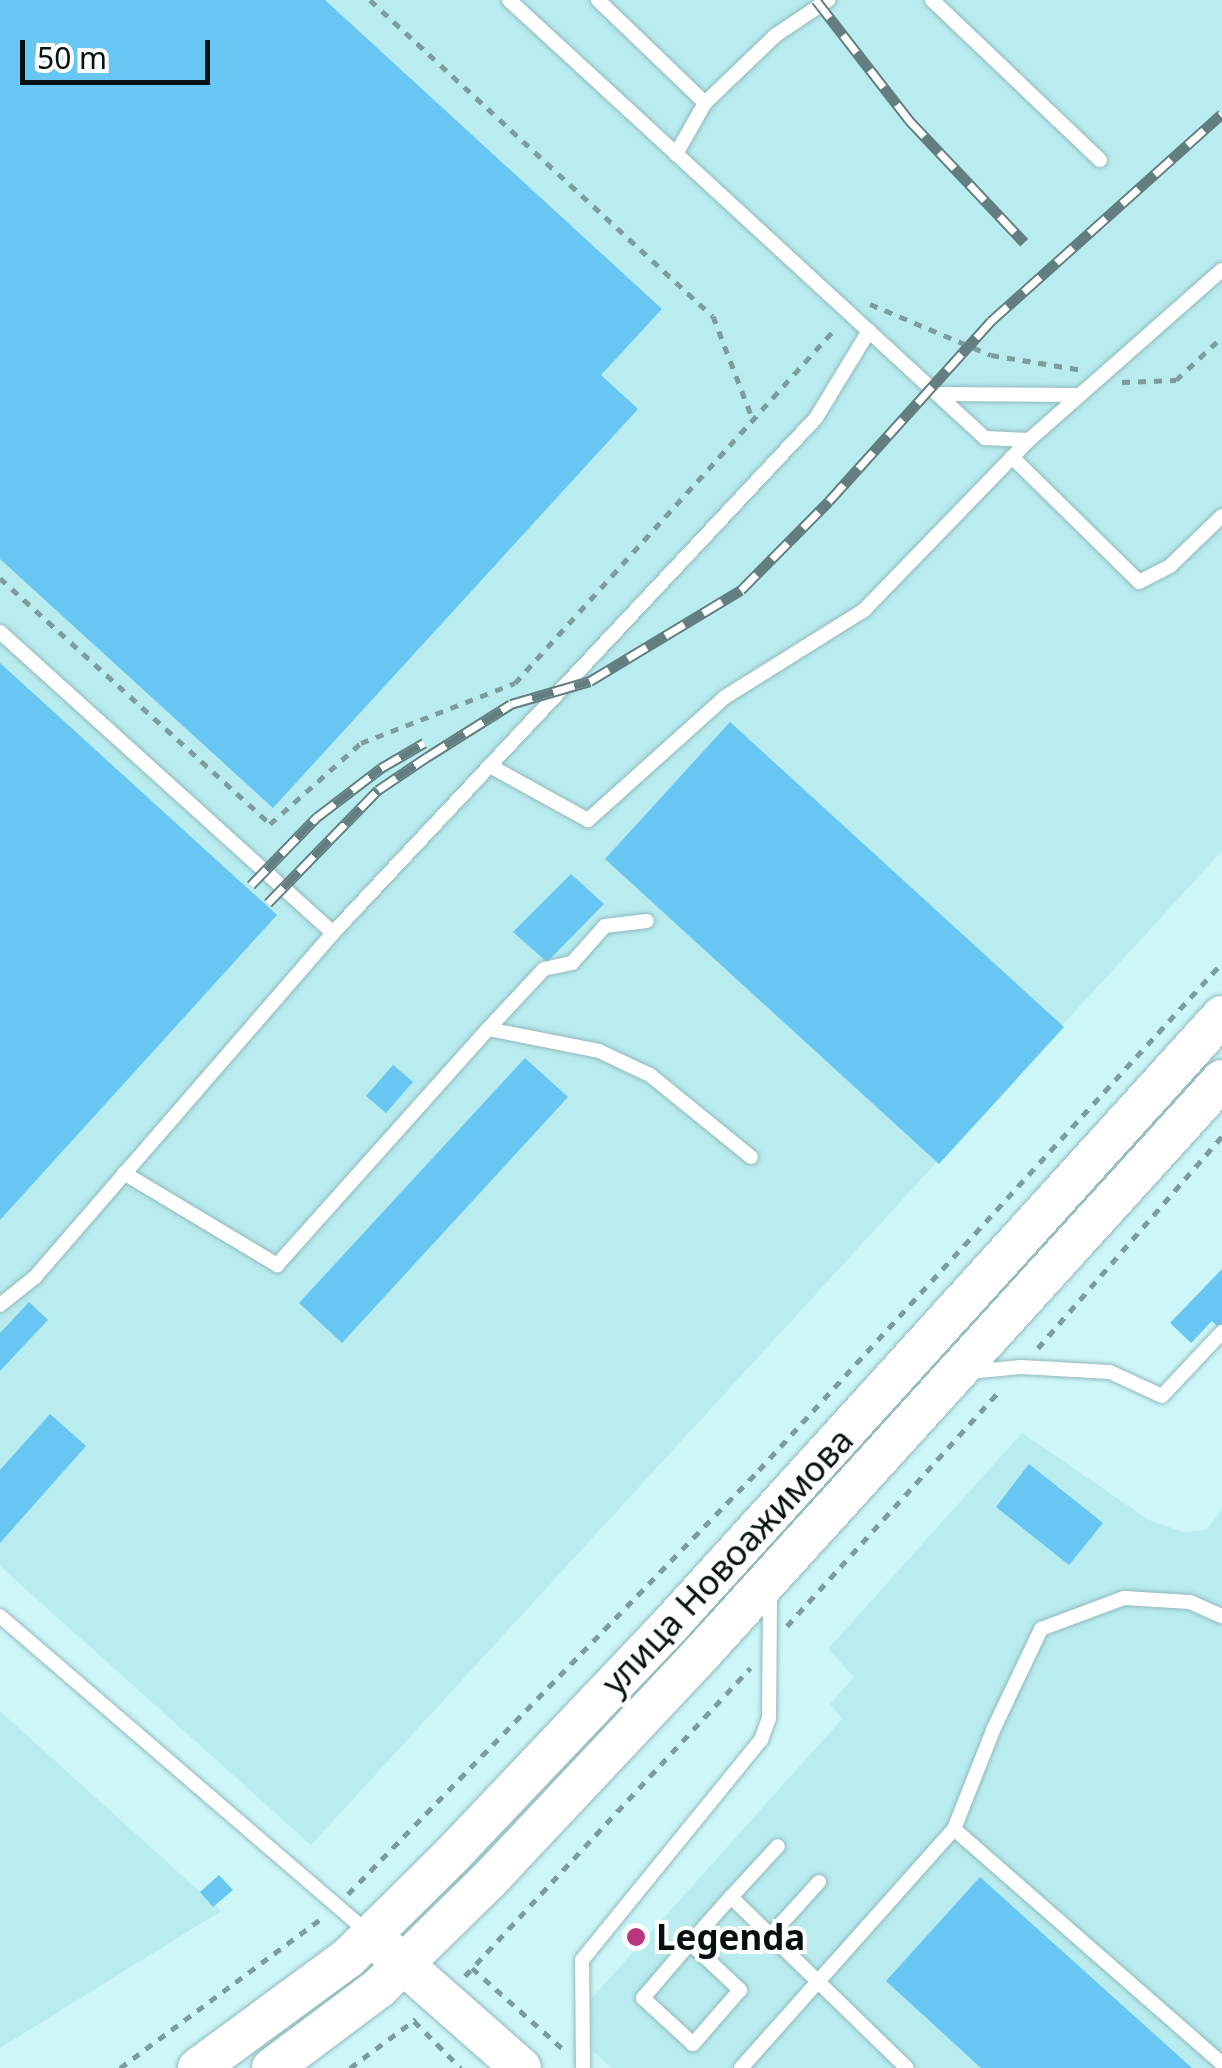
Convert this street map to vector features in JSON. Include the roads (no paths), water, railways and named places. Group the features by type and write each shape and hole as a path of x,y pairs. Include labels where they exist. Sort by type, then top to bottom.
{"main road":[{"name":"улица Новоажимова","path":"198,2068 268,2020 372,1936 672,1622 1222,1016"},
{"name":"улица Новоажимова","path":"272,2068 405,1965 770,1578 1222,1080"},
{"path":"372,1936 405,1965 429,2010 520,2068"}],"lane":[{"path":"509,0 985,438 1029,440"},
{"path":"598,0 706,102"},
{"path":"676,154 706,102 776,35 828,0"},
{"path":"932,0 1100,160"},
{"path":"490,766 588,820 725,697 864,610 1029,440 1222,270"},
{"path":"0,1305 35,1277 333,933 816,418 870,332"},
{"path":"936,394 1080,396"},
{"path":"1012,457 1140,582 1170,566 1222,516"},
{"path":"0,632 333,933"},
{"path":"124,1173 277,1265 544,968 572,963 605,926 647,922"},
{"path":"488,1028 599,1051 650,1075 751,1156"},
{"path":"957,1372 1022,1367 1110,1372 1162,1396 1222,1332"},
{"path":"583,2068 582,1960 761,1740 769,1718 770,1578"},
{"path":"742,2068 954,1829 994,1728 1042,1629 1124,1598 1190,1602 1222,1616"},
{"path":"0,1616 372,1936"},
{"path":"954,1829 1222,2064"},
{"path":"690,1943 740,1990 693,2044 643,1998 690,1943 778,1846"},
{"path":"770,1936 819,1882"},
{"path":"731,1897 901,2066"}],"railway":[{"path":"816,0 909,120 1024,242"},
{"path":"268,903 378,790 427,757 511,704 590,681 741,590 829,501 991,321 1222,114"},
{"path":"251,885 317,817 381,768 424,743"}],"place":[{"name":"Legenda","path":"636,1937"}]}
